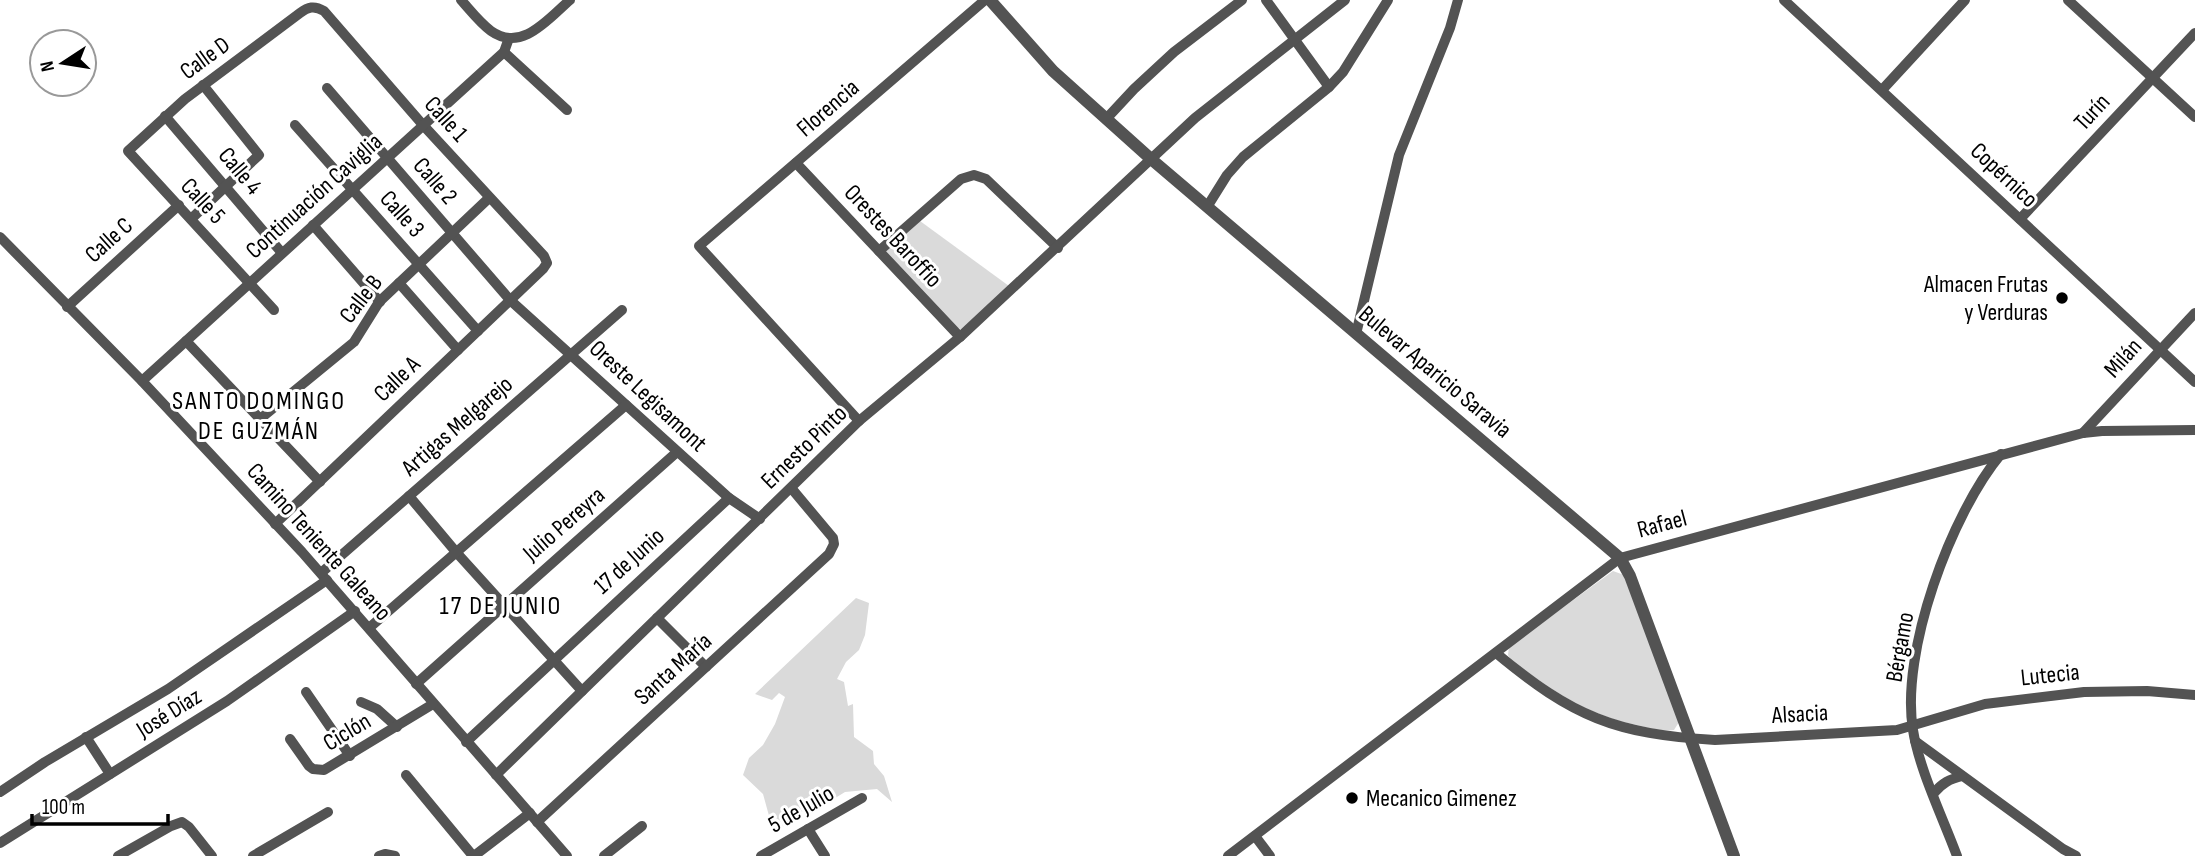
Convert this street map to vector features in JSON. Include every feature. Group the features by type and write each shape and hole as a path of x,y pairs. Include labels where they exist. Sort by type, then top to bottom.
{"street":[{"path":"461,0 492,32 509,38 522,37 533,32 570,0"},
{"name":"Florencia","path":"859,421 699,246 985,0"},
{"name":"Bulevar Aparicio Saravia","path":"990,0 1053,71 1151,159 1620,558 1630,576 1734,856"},
{"path":"1107,118 1174,52 1242,0"},
{"path":"1266,0 1329,87"},
{"name":"Ernesto Pinto","path":"496,775 859,421 960,337 1195,118 1345,0"},
{"path":"1207,207 1227,175 1243,157 1329,87 1343,72 1388,0"},
{"path":"1356,334 1399,155 1450,28 1458,0"},
{"name":"Copérnico","path":"1784,0 2195,382"},
{"path":"1882,90 1965,0"},
{"path":"2068,0 2195,117"},
{"name":"Calle D","path":"128,151 203,85 300,13 313,7"},
{"name":"Calle 1","path":"313,7 324,11 423,125 544,256 547,263"},
{"name":"Turín","path":"2020,219 2195,33"},
{"name":"Continuación Caviglia","path":"142,381 504,51 509,38"},
{"path":"504,51 567,110"},
{"path":"191,219 259,155 203,85"},
{"name":"Calle 2","path":"327,88 510,300"},
{"name":"Calle 4","path":"165,116 282,253"},
{"name":"Calle 3","path":"295,125 478,331"},
{"name":"Calle 5","path":"128,151 274,310"},
{"name":"Orestes Baroffio","path":"796,163 960,337"},
{"path":"879,251 961,179 974,175 986,179 1058,248"},
{"name":"Calle B","path":"260,419 354,342 380,302 489,198"},
{"name":"Calle C","path":"67,307 178,205"},
{"path":"313,225 380,302"},
{"name":"Camino Teniente Galeano","path":"0,237 142,381 324,577 567,856"},
{"name":"Calle A","path":"275,524 547,263"},
{"path":"399,283 458,350"},
{"name":"Oreste Legisamont","path":"510,300 729,499 760,519"},
{"name":"Artigas Melgarejo","path":"0,792 86,737 169,689 324,577 409,496 622,310"},
{"name":"Milán","path":"2083,433 2195,313"},
{"path":"186,341 320,482"},
{"path":"369,628 626,405"},
{"name":"Rafael","path":"1228,856 1620,558 2083,433 2195,430"},
{"name":"Julio Pereyra","path":"416,684 677,452"},
{"name":"Bérgamo","path":"1957,856 1912,727 1917,652 1935,581 1958,523 2001,454"},
{"name":"Santa María","path":"473,856 534,818 706,667 829,554 834,544 830,534 792,489"},
{"path":"409,496 582,691"},
{"name":"17 de Junio","path":"466,741 729,499"},
{"name":"José Díaz","path":"0,843 227,701 355,611"},
{"path":"657,618 706,667"},
{"name":"Alsacia","path":"1496,653 1556,699 1591,717 1651,734 1715,740 1912,727"},
{"name":"Lutecia","path":"1912,727 1985,704 2015,699 2117,690 2195,695"},
{"path":"306,692 350,756"},
{"path":"361,702 377,709 397,727"},
{"name":"Ciclón","path":"290,739 313,769 324,770 433,704"},
{"path":"86,737 110,774"},
{"path":"1915,741 2076,856"},
{"path":"406,775 473,856"},
{"path":"1934,793 1939,786 1962,776"},
{"name":"5 de Julio","path":"761,856 862,798"},
{"path":"253,856 328,812"},
{"path":"118,856 171,825 182,822 212,856"},
{"path":"604,856 642,826"},
{"path":"808,829 825,856"},
{"path":"1255,836 1270,856"}],"shaded area":[{"path":"920,221 1009,286 961,329 957,328 887,254 886,251"},
{"path":"1613,571 1624,575 1679,722 1674,730 1653,729 1622,722 1588,709 1542,682 1508,655 1509,647"},
{"path":"856,598 869,603 865,635 859,650 846,662 837,679 844,682 848,706 853,704 854,737 873,751 874,764 884,776 892,802 877,789 845,792 819,808 801,812 780,829 771,823 763,794 743,775 749,758 763,745 775,724 785,697 779,693 772,700 755,694"}],"place":[{"name":"Almacen Frutas y Verduras","path":"2062,298"},
{"name":"Mecanico Gimenez","path":"1352,798"}],"district":[{"name":"SANTO DOMINGO DE GUZMÁN","path":"259,416"},
{"name":"17 DE JUNIO","path":"501,606"}]}
